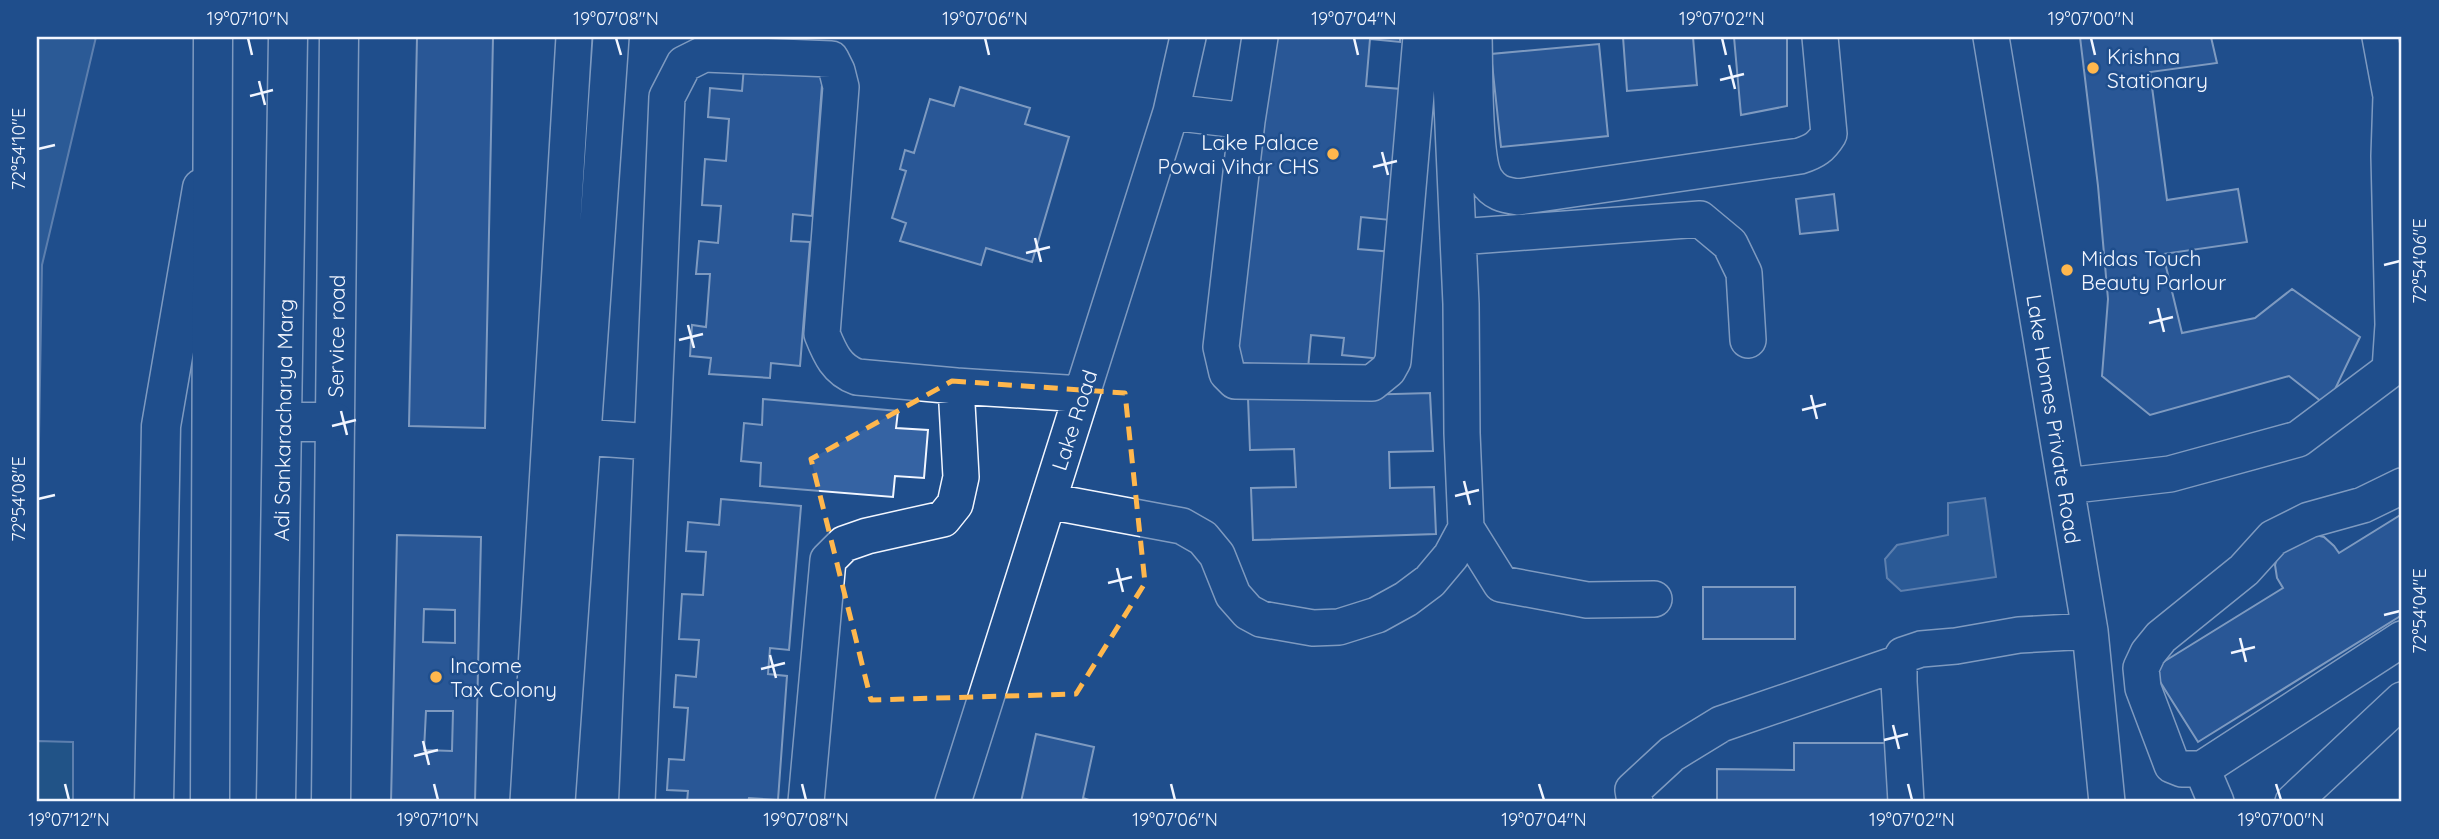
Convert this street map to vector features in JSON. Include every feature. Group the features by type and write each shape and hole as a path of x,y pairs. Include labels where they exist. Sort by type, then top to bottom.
{"main road":[{"path":"210,802 213,37"},
{"name":"Adi Sankaracharya Marg","path":"276,802 288,37"},
{"name":"Service road","path":"331,802 339,37"},
{"path":"154,802 161,426 213,123"},
{"path":"283,422 335,422"}],"street":[{"path":"558,802 560,534 574,37"},
{"path":"528,802 560,534 583,437 611,37"},
{"name":"Lake Road","path":"953,802 1171,112 1188,37"},
{"path":"1260,37 1247,121 1221,347 1227,373 1235,381 1372,383 1388,370 1394,361 1421,37"},
{"path":"1449,37 1461,303 1466,528 1501,584 1587,600 1654,599"},
{"path":"1474,37 1476,114 1484,177 1501,195 1518,197 1787,158 1814,151 1829,134 1820,37"},
{"name":"Lake Homes Private Road","path":"1991,37 2090,631 2107,802"},
{"path":"2066,486 2170,474 2298,439 2390,370 2397,349 2393,325 2396,95 2380,37"},
{"path":"637,802 667,97 684,64 704,54 831,59 841,88 822,334 832,356 844,372 858,377 1082,394"},
{"path":"1171,112 1247,121"},
{"path":"1458,237 1700,219 1730,244 1744,273 1748,340"},
{"path":"806,802 828,560 844,544 867,536 943,519 955,504 961,477 956,386"},
{"path":"583,437 652,442"},
{"path":"2402,486 2363,505 2309,520 2273,538 2244,570 2161,637 2148,653 2141,668 2143,688 2172,765 2182,769 2202,769 2402,639"},
{"path":"1048,501 1182,526 1203,538 1217,555 1233,595 1248,612 1261,620 1313,628 1339,627 1377,615 1406,599 1430,581 1451,556 1466,528"},
{"path":"1906,802 1899,663 1903,655 1921,649 2019,635 2090,631"},
{"path":"1635,802 1633,790 1652,772 1672,754 1721,724 1899,663"},
{"path":"2293,802 2402,699"},
{"path":"2202,769 2216,802"}],"highlighted area":[{"path":"952,381 1125,393 1145,583 1076,694 871,700 811,459"}],"shaded area":[{"path":"37,37 96,37 42,265 37,556"},
{"path":"1985,498 1996,577 1901,591 1887,578 1885,559 1897,545 1948,535 1948,503"},
{"path":"37,741 73,742 73,802 37,802"}],"building":[{"path":"417,37 493,37 485,428 409,426"},
{"name":"Lake Palace Powai Vihar CHS","path":"1273,37 1400,37 1400,42 1370,39 1366,86 1413,90 1400,221 1361,217 1358,249 1393,252 1382,359 1342,355 1344,338 1311,335 1308,369 1233,362"},
{"path":"1623,37 1693,37 1697,85 1627,91"},
{"path":"1734,37 1787,37 1787,106 1741,115"},
{"path":"2080,37 2211,37 2217,63 2150,72 2167,200 2238,189 2247,242 2163,254 2182,333 2255,318 2292,289 2360,337 2327,406 2289,376 2150,415 2102,376 2108,299"},
{"path":"1599,44 1608,136 1501,147 1491,54"},
{"path":"744,66 823,72 812,216 793,214 791,241 810,242 800,366 771,363 770,378 709,374 711,358 690,356 692,325 706,327 710,274 696,274 699,241 718,243 721,206 702,205 705,159 726,161 729,119 708,117 710,88 742,91"},
{"path":"960,87 1030,108 1025,124 1069,137 1032,262 986,248 981,265 900,241 906,223 892,218 906,171 900,169 905,150 914,153 930,99 954,106"},
{"path":"1834,194 1838,230 1800,234 1796,199"},
{"path":"1430,393 1433,451 1389,452 1390,488 1434,487 1436,534 1253,540 1251,488 1296,487 1294,449 1250,450 1248,398"},
{"path":"763,399 898,411 896,428 928,430 924,478 895,476 893,497 760,486 761,463 741,461 744,423 762,425"},
{"path":"721,499 801,506 789,650 770,648 768,674 787,676 778,800 749,798 748,802 687,802 688,791 667,790 669,759 684,760 688,708 674,707 676,675 696,677 699,640 679,639 682,594 703,595 706,552 686,551 688,522 719,525"},
{"path":"2402,514 2402,615 2198,742 2152,669 2283,588 2277,578 2275,565 2279,552 2311,534 2324,537 2339,553"},
{"name":"Income Tax Colony","path":"397,535 481,537 475,802 391,802","holes":["424,609 455,610 455,643 423,642","426,711 453,711 452,751 424,750"]},
{"path":"1703,587 1795,587 1795,639 1703,639"},
{"path":"1036,734 1094,747 1083,798 1095,802 1021,802"},
{"path":"1794,743 1889,743 1890,802 1717,802 1717,769 1794,770"}],"place":[{"name":"Krishna Stationary","path":"2093,68"},
{"name":"Lake Palace Powai Vihar CHS","path":"1333,154"},
{"name":"Midas Touch Beauty Parlour","path":"2067,270"},
{"name":"Income Tax Colony","path":"436,677"}]}
